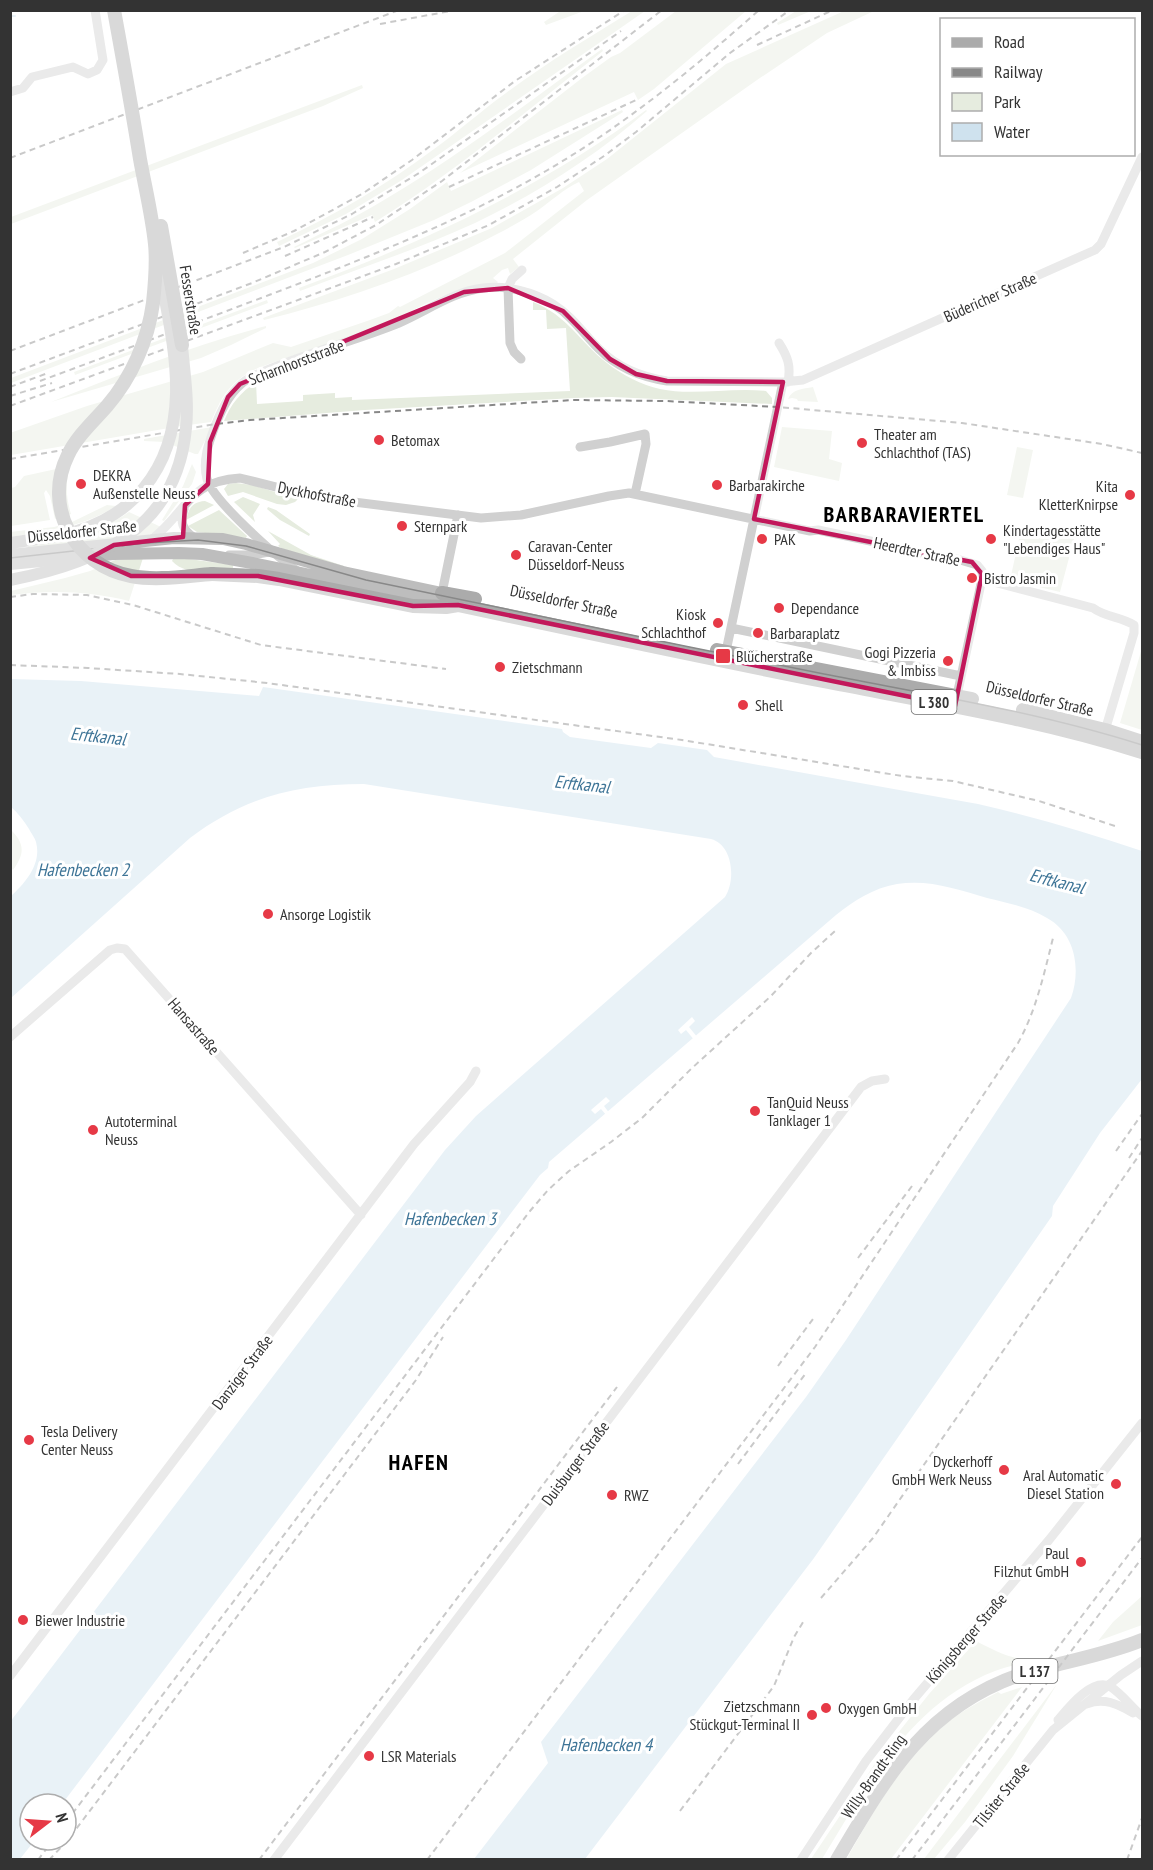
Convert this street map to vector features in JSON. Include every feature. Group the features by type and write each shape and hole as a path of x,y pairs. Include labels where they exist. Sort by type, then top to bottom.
{"main road":[{"name":"Fesserstraße","path":"10,543 58,536 90,527 122,510 139,495 160,465 168,444 175,411 174,363 114,10"},
{"name":"Fesserstraße","path":"10,580 68,566 113,546 135,529 162,499 175,475 185,439 187,413 182,345 124,10"},
{"name":"Fesserstraße","path":"155,245 153,305 141,349 118,393 75,443 62,469 58,496 60,509 67,530 82,552 93,561 116,573 131,576 155,578 236,574 258,576 413,606 458,605"},
{"name":"Düsseldorfer Straße","path":"10,555 152,540 193,537 223,539 271,550 343,572 725,656"},
{"name":"Düsseldorfer Straße","path":"10,564 114,554 202,554 956,701 1052,726 1143,742"},
{"name":"Düsseldorfer Straße","path":"1104,735 1143,753"},
{"name":"Willy-Brandt-Ring","path":"837,1860 877,1792 906,1754 922,1735 951,1711 979,1693 1020,1675 1108,1653 1143,1640"}],"street":[{"path":"10,92 23,88 32,77 73,67 88,74 97,70 103,60 94,10"},
{"name":"Büdericher Straße","path":"785,382 808,378 1095,250 1101,244 1143,158"},
{"path":"521,359 514,352 510,343 508,288 512,279 522,270"},
{"name":"Scharnhorststraße","path":"212,482 205,464 210,442 228,397 240,384 249,378 398,323 464,292 484,288 508,288 538,297 563,311 610,359 636,374 651,379 785,382"},
{"path":"725,656 785,382 790,369 789,361 779,344"},
{"path":"580,447 645,434 646,444 635,494"},
{"name":"Dyckhofstraße","path":"212,482 240,478 338,500 481,518 521,515 609,496 635,494 754,519"},
{"path":"152,540 185,505 212,482 217,498 282,561 300,572"},
{"path":"185,505 182,525 193,537"},
{"path":"442,593 458,515"},
{"name":"Heerdter Straße","path":"754,519 972,562 982,571 982,579"},
{"path":"202,554 245,555 271,550"},
{"path":"956,701 982,579 1093,608 1099,613 1134,626 1134,633 1104,735"},
{"path":"731,628 961,676"},
{"name":"Hansastraße","path":"10,1037 110,950 126,949 361,1215"},
{"name":"Danziger Straße","path":"10,1676 414,1144 470,1082 476,1071"},
{"name":"Duisburger Straße","path":"274,1860 855,1095 866,1083 885,1079"},
{"name":"Königsberger Straße","path":"801,1860 866,1761 913,1700 1060,1527 1143,1424"},
{"name":"Tilsiter Straße","path":"948,1860 1053,1730 1108,1685 1143,1661"},
{"name":"Tilsiter Straße","path":"1053,1730 1058,1719 1083,1693 1101,1685 1108,1685"},
{"path":"1108,1685 1143,1718"},
{"path":"1082,1706 1093,1702 1111,1702 1143,1718"}],"highlighted area":[{"path":"508,288 563,311 610,359 636,374 667,381 783,382 754,519 972,562 982,574 955,706 458,605 413,606 258,576 131,576 90,558 114,545 183,537 185,505 208,484 210,442 228,397 240,384 464,292"}],"green space":[{"path":"562,10 584,11 546,25 544,22"},
{"path":"632,11 645,11 402,180 346,214 279,246 277,242 378,188 521,82"},
{"path":"676,11 746,11 638,100 634,92 460,173 582,78"},
{"path":"796,11 811,11 778,25 777,23"},
{"path":"844,11 874,11 827,33 587,200 513,259 519,267 510,274 508,268 502,270 493,278 498,282 496,284 466,288 451,293 381,325 251,371 226,393 211,422 11,455 10,433 87,406 203,372 273,343 291,347 370,320 389,313 398,306 505,253 584,191 579,182 518,223 441,261 354,294 264,320 263,318 394,269 492,228 563,188 607,159 726,64"},
{"path":"602,49 603,51 463,161 405,203 375,222 372,215 294,247 362,213 440,165"},
{"path":"362,85 363,88 323,106 11,224 11,217"},
{"path":"622,110 623,112 531,170 434,220 11,383 11,378 313,263 362,239 410,209 447,182 451,191"},
{"path":"646,110 627,128 586,159 543,187 498,212 432,242 300,291 299,288 390,252 522,189 606,138"},
{"path":"267,300 268,303 75,375 74,372"},
{"path":"533,302 545,307 564,321 607,363 639,382 672,391 766,391 772,398 772,404 611,397 574,398 224,421 237,399 256,382 257,404 303,401 303,395 335,393 335,398 352,397 352,400 570,391 566,328 547,329 546,310 533,310"},
{"path":"266,326 201,358 51,402 184,351"},
{"path":"813,387 818,402 788,399 795,391"},
{"path":"212,427 198,454 165,442 144,441 144,439"},
{"path":"782,427 832,431 829,459 842,463 839,481 774,467"},
{"path":"1017,447 1033,450 1023,498 1007,495"},
{"path":"192,464 196,472 192,484 164,521 162,520 183,486"},
{"path":"70,466 67,490 71,514 55,519 50,496 46,490 44,493 50,520 11,526 11,488 15,487 24,476"},
{"path":"228,484 252,485 298,499 286,505 243,492 228,496 224,489"},
{"path":"243,497 260,504 253,515 255,522 234,502"},
{"path":"205,501 214,505 186,520 192,506"},
{"path":"107,505 116,506 78,524 11,537 10,532 54,527 72,522"},
{"path":"268,507 276,510 310,534 309,536 280,520 267,509"},
{"path":"219,510 247,536 246,538 197,532 188,526"},
{"path":"129,512 161,527 146,536 28,549 28,544 68,538 93,531"},
{"path":"1022,526 1074,539 1060,592 1010,580"},
{"path":"268,531 311,555 356,570 283,549 278,546 280,544"},
{"path":"174,557 233,565 233,570 193,571 178,566 172,561"},
{"path":"143,558 129,601 70,592 11,595 11,591 90,571 115,560"},
{"path":"1142,648 1142,730 1120,723"},
{"path":"10,829 22,849 20,859 13,870 11,868"},
{"path":"1142,1596 1142,1625 1098,1641 1113,1622"},
{"path":"976,1641 1012,1657 1035,1661 995,1671 965,1685 939,1704 915,1726 874,1776 822,1859 811,1859 882,1753 929,1694"},
{"path":"1057,1684 1013,1756 965,1822 934,1859 924,1859"},
{"path":"1022,1687 891,1859 846,1860 890,1787 931,1737 953,1718 979,1702 998,1692 1001,1694"}],"water":[{"path":"11,679 81,681 259,696 263,687 562,729 570,737 651,748 658,743 707,750 714,757 978,804 1020,814 1142,851 1142,1079 1100,1133 1053,1206 1052,1216 814,1558 585,1859 474,1859 548,1763 541,1742 806,1397 1071,998 1076,976 1074,954 1070,943 1057,925 1040,914 954,888 909,883 888,886 872,892 836,915 549,1162 548,1168 540,1175 71,1792 18,1792 18,1852 26,1852 20,1859 11,1859 10,1722 445,1150 476,1116 725,897 731,882 731,873 724,848 711,839 364,784 294,790 251,803 231,812 190,838 11,998 11,896 31,872 37,858 37,850 29,829 11,807"}],"pier":[{"path":"692,1017 695,1021 689,1027 698,1038 695,1041 686,1030 681,1034 678,1030"},
{"path":"606,1097 610,1101 604,1106 610,1114 607,1116 601,1109 595,1114 591,1110"}],"waterway":[{"path":"10,16 15,16"}],"tram line":[{"path":"10,558 146,543 198,540 246,546 366,580 767,663 984,705 1103,733 1142,745"}],"railway":[{"path":"10,158 399,10"},
{"path":"380,24 456,10"},
{"path":"243,253 294,231 362,194 412,160 515,81 625,10"},
{"path":"10,374 252,283 325,252 376,225 442,181 662,10"},
{"path":"40,381 375,253 479,207 575,154 630,116 759,10"},
{"path":"10,406 396,264 489,225 557,187 604,156 730,53 790,10"},
{"path":"757,45 833,10"},
{"path":"10,351 284,247 352,214 419,173 621,31"},
{"path":"449,187 636,100"},
{"path":"285,256 373,217"},
{"path":"10,387 48,373"},
{"path":"10,396 52,383"},
{"path":"10,459 250,420 573,400 666,401 778,407 962,423 1102,444 1142,453"},
{"path":"10,597 33,594 87,595 133,605 261,645 446,669"},
{"path":"10,665 180,674 267,683 682,740 902,776 953,781 1039,801 1115,826"},
{"path":"78,1806 548,1190 569,1171 642,1118 691,1069 771,996 835,931"},
{"path":"427,1860 815,1347 1018,1043 1035,1005 1053,938"},
{"path":"1116,1151 1142,1114"},
{"path":"1129,1158 1142,1138"},
{"path":"821,1598 873,1538 1142,1151"},
{"path":"858,1258 912,1186"},
{"path":"778,1366 813,1319"},
{"path":"49,1860 67,1841 416,1380 443,1337"},
{"path":"738,1464 806,1373"},
{"path":"259,1860 617,1387"},
{"path":"896,1860 1142,1537"},
{"path":"912,1860 1142,1558"},
{"path":"680,1811 774,1686 794,1637 805,1619"},
{"path":"1127,1860 1142,1818"},
{"path":"38,1860 44,1852"}],"place":[{"name":"Betomax","path":"379,440"},
{"name":"Theater am Schlachthof (TAS)","path":"862,443"},
{"name":"DEKRA Außenstelle Neuss","path":"81,484"},
{"name":"Barbarakirche","path":"717,485"},
{"name":"Kita KletterKnirpse","path":"1130,495"},
{"name":"Sternpark","path":"402,526"},
{"name":"PAK","path":"762,539"},
{"name":"Kindertagesstätte \"Lebendiges Haus\"","path":"991,539"},
{"name":"Caravan-Center Düsseldorf-Neuss","path":"516,555"},
{"name":"Bistro Jasmin","path":"972,578"},
{"name":"Dependance","path":"779,608"},
{"name":"Kiosk Schlachthof","path":"718,623"},
{"name":"Barbaraplatz","path":"758,633"},
{"name":"Blücherstraße","path":"723,656"},
{"name":"Gogi Pizzeria & Imbiss","path":"948,661"},
{"name":"Zietschmann","path":"500,667"},
{"name":"Shell","path":"743,705"},
{"name":"Ansorge Logistik","path":"268,914"},
{"name":"TanQuid Neuss Tanklager 1","path":"755,1111"},
{"name":"Autoterminal Neuss","path":"93,1130"},
{"name":"Tesla Delivery Center Neuss","path":"29,1440"},
{"name":"Dyckerhoff GmbH Werk Neuss","path":"1004,1470"},
{"name":"Aral Automatic Diesel Station","path":"1116,1484"},
{"name":"RWZ","path":"612,1495"},
{"name":"Paul Filzhut GmbH","path":"1081,1562"},
{"name":"Biewer Industrie","path":"23,1620"},
{"name":"Oxygen GmbH","path":"826,1708"},
{"name":"Zietzschmann Stückgut-Terminal II","path":"812,1715"},
{"name":"LSR Materials","path":"369,1756"}],"district":[{"name":"BARBARAVIERTEL","path":"904,514"},
{"name":"HAFEN","path":"419,1462"}],"water label":[{"name":"Erftkanal","path":"98,736"},
{"name":"Erftkanal","path":"582,784"},
{"name":"Hafenbecken 2","path":"83,869"},
{"name":"Erftkanal","path":"1057,881"},
{"name":"Hafenbecken 3","path":"450,1218"},
{"name":"Hafenbecken 4","path":"606,1744"}]}
